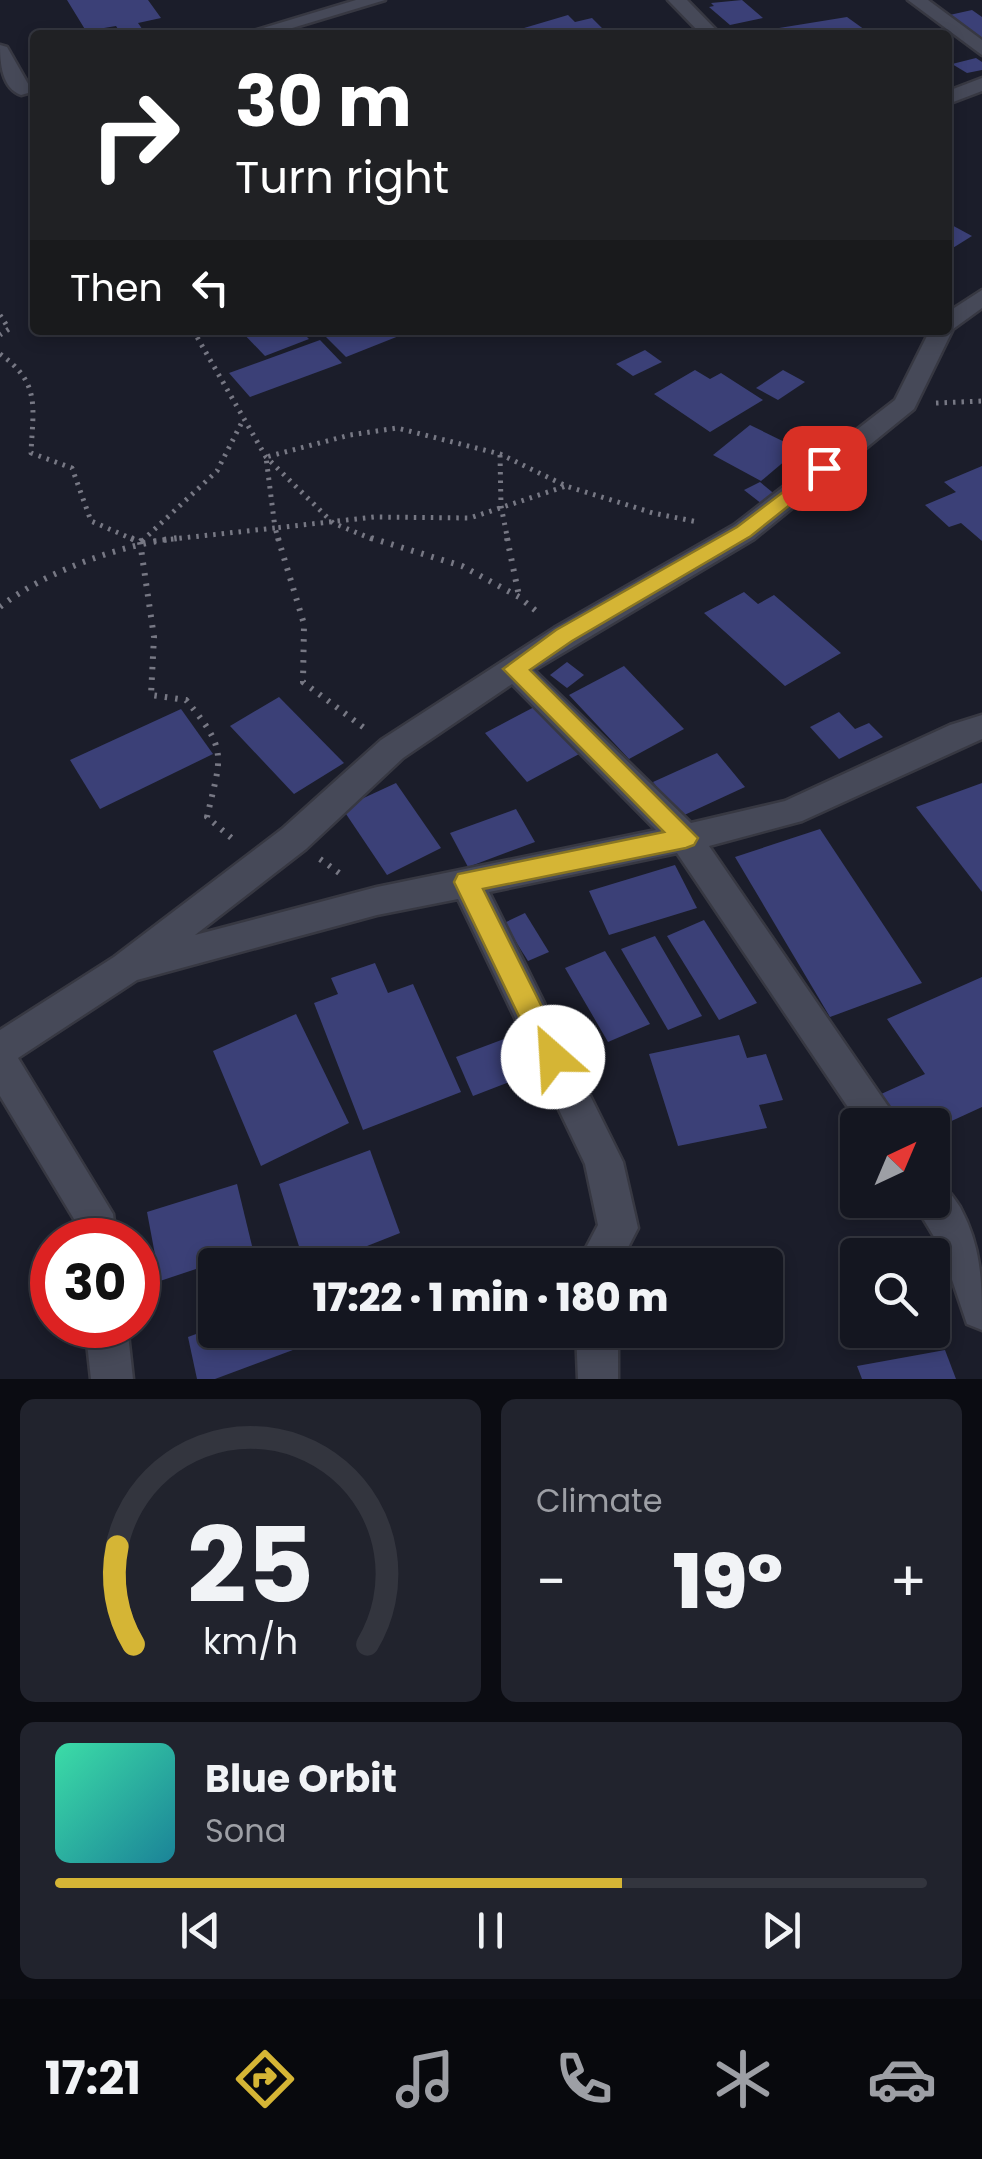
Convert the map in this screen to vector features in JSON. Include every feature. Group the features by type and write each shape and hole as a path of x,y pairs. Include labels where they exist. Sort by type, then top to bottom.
{"street":[{"path":"267,30 376,0"},
{"path":"678,0 707,30"},
{"path":"917,0 982,49"},
{"path":"0,52 28,87 0,94"},
{"path":"952,96 982,84"},
{"path":"952,319 982,297"},
{"path":"0,1050 126,968 294,839 392,749 564,635 744,532 905,404 940,335"},
{"path":"514,669 686,838 870,1108"},
{"path":"126,968 377,901 686,838 791,812 982,727"},
{"path":"467,882 604,1162 618,1228 607,1248"},
{"path":"0,1062 93,1218"},
{"path":"950,1215 971,1233 982,1309"},
{"path":"109,1348 112,1379"},
{"path":"597,1348 598,1377"}],"path":[{"path":"0,315 9,328 0,335"},
{"path":"196,335 266,457 334,523 380,542 462,566 520,597 564,635"},
{"path":"0,354 23,370 34,396 31,453 72,468 90,521 140,542"},
{"path":"140,542 217,471 243,421"},
{"path":"266,457 350,435 397,428 500,454 566,486 654,513 744,532"},
{"path":"500,454 501,506 520,597"},
{"path":"266,457 275,528 304,624 303,682 392,749"},
{"path":"0,607 22,590 140,542 374,517 470,518 566,486"},
{"path":"140,542 154,638 151,696 186,700 220,745 222,772 212,790 207,817 237,843 294,839 377,901"}],"building":[{"path":"67,0 148,0 161,18 138,23 143,30 119,30 116,26 85,30"},
{"path":"742,0 763,18 730,25 709,7 714,6 711,3"},
{"path":"972,10 982,17 982,37 945,16"},
{"path":"568,15 575,22 592,18 604,30 517,30"},
{"path":"847,17 865,30 782,30 779,28"},
{"path":"976,58 982,62 982,70 967,73 952,64"},
{"path":"952,225 972,236 952,248"},
{"path":"245,335 305,335 309,339 265,356"},
{"path":"324,335 401,335 346,357"},
{"path":"320,340 342,363 250,397 229,373"},
{"path":"645,350 662,362 633,376 616,364"},
{"path":"695,370 710,379 721,373 763,400 710,432 654,394"},
{"path":"783,370 805,382 778,400 756,388"},
{"path":"750,425 799,449 761,481 713,455"},
{"path":"982,466 982,541 961,523 949,527 925,505 956,492 944,482"},
{"path":"760,482 777,496 762,504 744,490"},
{"path":"744,592 758,604 774,595 841,653 785,686 704,613"},
{"path":"567,662 584,675 567,688 550,675"},
{"path":"624,666 684,729 629,759 569,695"},
{"path":"279,697 344,763 294,794 230,726"},
{"path":"538,705 581,753 527,782 485,733"},
{"path":"181,709 213,754 100,809 70,760"},
{"path":"839,712 855,729 869,723 883,737 839,759 810,727"},
{"path":"717,753 745,787 680,817 653,782"},
{"path":"396,783 441,848 387,875 342,808"},
{"path":"982,783 982,892 916,807"},
{"path":"516,809 535,842 468,867 450,833"},
{"path":"820,829 922,983 830,1017 735,857"},
{"path":"675,865 697,908 609,935 589,891"},
{"path":"525,913 549,952 528,961 504,923"},
{"path":"704,920 757,1003 719,1020 667,936"},
{"path":"655,936 702,1016 668,1030 621,949"},
{"path":"605,951 650,1024 608,1042 565,968"},
{"path":"375,963 388,993 413,984 461,1092 363,1130 314,1003 338,994 331,978"},
{"path":"982,977 982,1107 950,1122 950,1108 873,1108 868,1100 925,1074 887,1019"},
{"path":"296,1014 349,1123 261,1166 213,1051"},
{"path":"523,1032 541,1070 473,1096 456,1057"},
{"path":"739,1035 747,1058 766,1054 783,1100 759,1105 767,1128 678,1146 649,1054"},
{"path":"370,1150 400,1233 362,1248 300,1248 279,1184"},
{"path":"237,1184 253,1248 198,1248 198,1268 160,1281 160,1218 148,1218 147,1212"},
{"path":"198,1333 198,1348 298,1348 215,1379 197,1379 188,1337"},
{"path":"945,1350 956,1379 862,1379 857,1366"}],"route":[{"path":"553,1057 467,882 686,838 514,669 564,635 744,532 824,468"}]}
